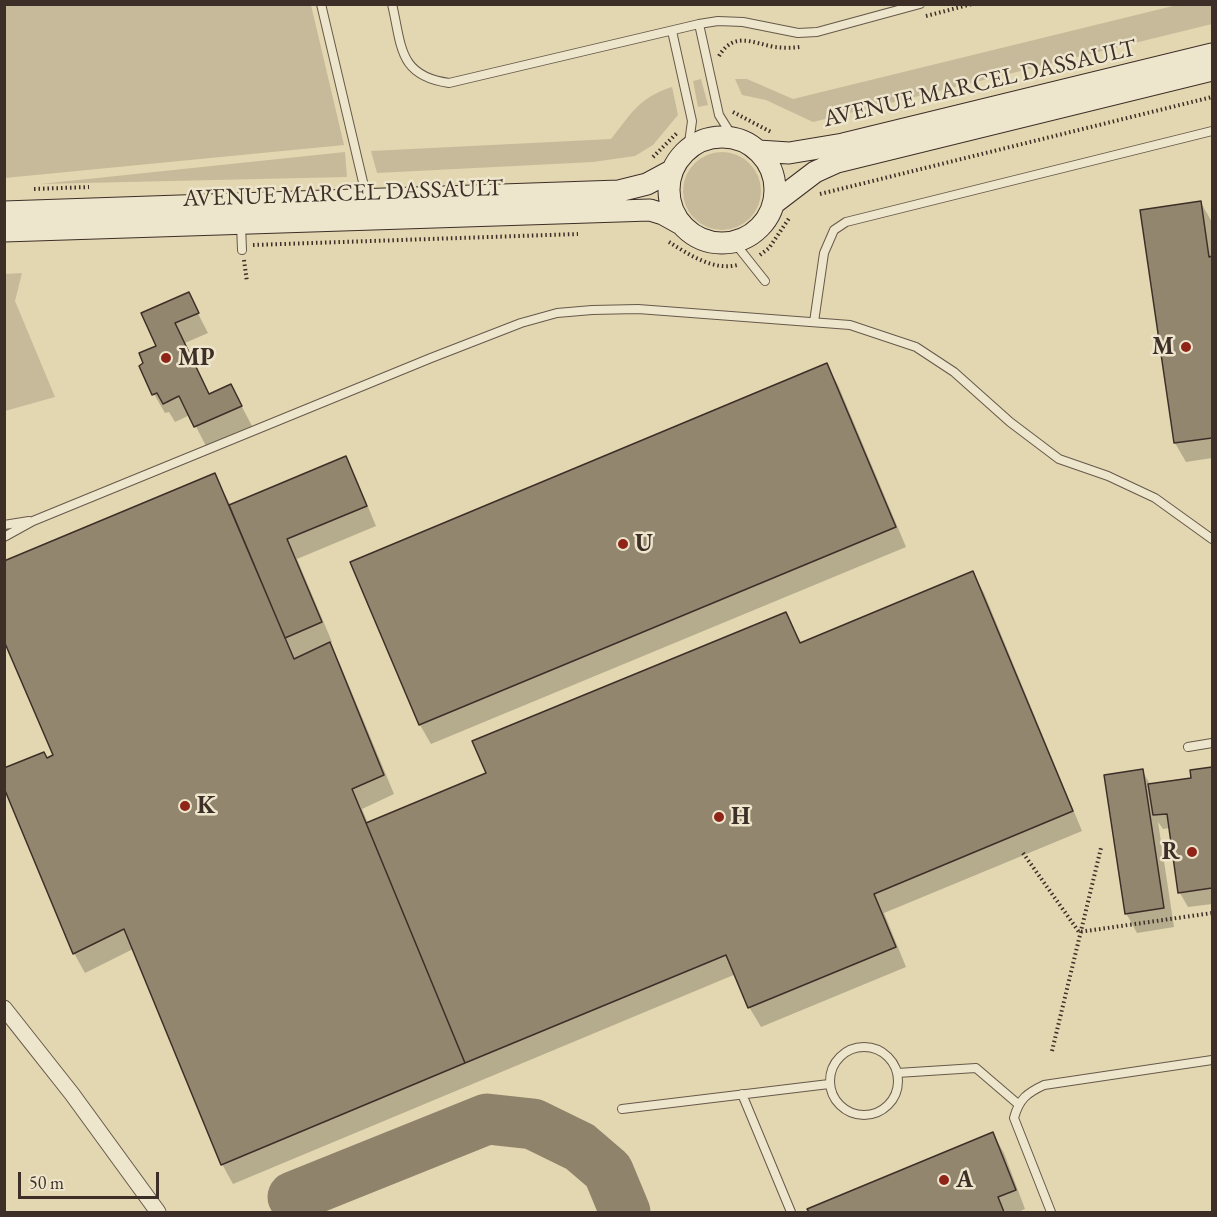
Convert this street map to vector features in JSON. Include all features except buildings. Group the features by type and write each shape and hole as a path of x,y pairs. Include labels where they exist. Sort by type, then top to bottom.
{"main road":[{"name":"AVENUE MARCEL DASSAULT","path":"758,152 789,153 852,142 1212,54"},
{"name":"AVENUE MARCEL DASSAULT","path":"773,204 815,172 837,162 1212,70"},
{"path":"718,138 734,139 758,152 767,162 773,176 775,190 773,204 769,216 748,237 734,242 705,241 691,234 673,212 669,198 672,170 688,150 702,141 718,138"},
{"name":"AVENUE MARCEL DASSAULT","path":"4,212 619,191 648,184 672,170"},
{"name":"AVENUE MARCEL DASSAULT","path":"4,231 650,210 681,224"}],"street":[{"path":"4,1008 72,1094 158,1212"}],"lane":[{"path":"321,4 367,201"},
{"path":"392,4 405,58 417,74 431,81 448,83 699,24 718,21 743,22 798,33 818,32 920,4"},
{"path":"699,24 718,112 734,139"},
{"path":"672,31 691,118 688,150"},
{"path":"814,322 824,253 834,230 846,222 1212,131"},
{"path":"241,223 242,248"},
{"path":"734,242 765,281"},
{"path":"4,537 33,521 521,323 557,313 638,309 850,325 916,347 954,372 1010,422 1059,459 1108,476 1155,498 1212,539"},
{"path":"4,525 33,521"},
{"path":"1188,747 1212,743"},
{"path":"866,1046 886,1054 893,1062 897,1072 896,1094 882,1110 871,1114 860,1115 849,1112 839,1105 832,1095 829,1084 830,1072 836,1061 844,1052 855,1047 866,1046"},
{"path":"1052,1212 1014,1118 1018,1104 1027,1093 1044,1085 1212,1060"},
{"path":"897,1072 976,1068 1018,1104"},
{"path":"622,1109 829,1084"},
{"path":"742,1094 791,1212"}],"path":[{"path":"813,196 1212,97"},
{"path":"718,112 734,112 766,128 774,134 789,153"},
{"path":"645,165 691,118"},
{"path":"25,190 101,187"},
{"path":"661,236 687,253 711,264 731,266 750,262 769,248 796,208"},
{"path":"248,282 242,248 584,234"},
{"path":"1052,1051 1101,848"},
{"path":"1023,853 1079,932"},
{"path":"1079,932 1212,913"}],"shaded area":[{"path":"5,4 311,5 344,145 5,178"},
{"path":"1181,4 1212,5 1212,24 813,122 766,100 742,95 735,79 747,79 793,99"},
{"path":"701,79 708,105 698,107 693,81"},
{"path":"672,87 678,115 653,145 635,156 593,162 377,173 371,151 611,139 643,101"},
{"path":"345,152 347,177 40,184"},
{"path":"722,152 737,155 754,169 761,191 758,206 744,223 722,230 707,227 690,213 683,191 686,176 700,159"},
{"path":"22,273 15,301 55,397 5,411 5,274"}],"taxiway":[{"path":"293,1197 487,1119 533,1124 580,1147 608,1171 625,1212"}],"place":[{"name":"M","path":"1186,347"},
{"name":"MP","path":"166,358"},
{"name":"U","path":"623,544"},
{"name":"K","path":"185,806"},
{"name":"H","path":"719,817"},
{"name":"R","path":"1192,852"},
{"name":"A","path":"944,1180"}]}
